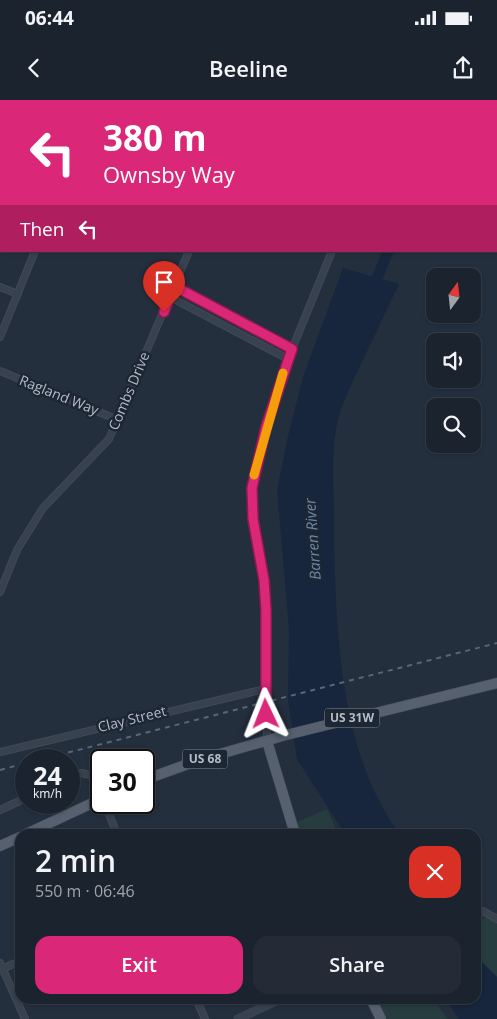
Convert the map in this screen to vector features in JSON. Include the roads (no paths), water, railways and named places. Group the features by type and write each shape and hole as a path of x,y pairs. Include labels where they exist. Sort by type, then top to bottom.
{"main road":[{"name":"US 31W","path":"267,741 497,681"},
{"name":"US 68","path":"155,776 199,760 267,741"},
{"path":"267,741 293,829"},
{"path":"36,829 90,803"},
{"path":"0,846 15,838"},
{"path":"374,1004 381,1019"}],"street":[{"path":"0,337 35,252"},
{"name":"Combs Drive","path":"0,592 17,550 43,508 104,444 118,420 188,252"},
{"path":"267,741 265,689 266,610 264,580 253,519 252,488 258,458 288,359 332,252"},
{"path":"174,286 292,349"},
{"path":"0,287 18,294"},
{"path":"170,297 288,359"},
{"name":"Ragland Way","path":"0,371 118,420"},
{"name":"Clay Street","path":"0,752 265,689"},
{"path":"0,810 15,803"},
{"path":"109,814 115,829"},
{"path":"481,912 484,911 497,919"},
{"path":"15,962 1,966 15,997"},
{"path":"18,1004 25,1019"},
{"path":"198,1004 205,1019"},
{"path":"238,1019 270,1004"}],"water":[{"path":"343,268 399,284 343,405 334,441 333,473 336,597 344,682 352,724 363,764 379,801 397,829 342,829 297,759 288,701 289,629 277,490 303,377"},
{"path":"481,961 497,977 497,1019 459,1019 448,1004 481,1004"}],"waterway":[{"name":"Barren River","path":"372,291 388,252"}],"railway":[{"path":"80,750 497,643"},
{"path":"0,770 15,766"}]}
